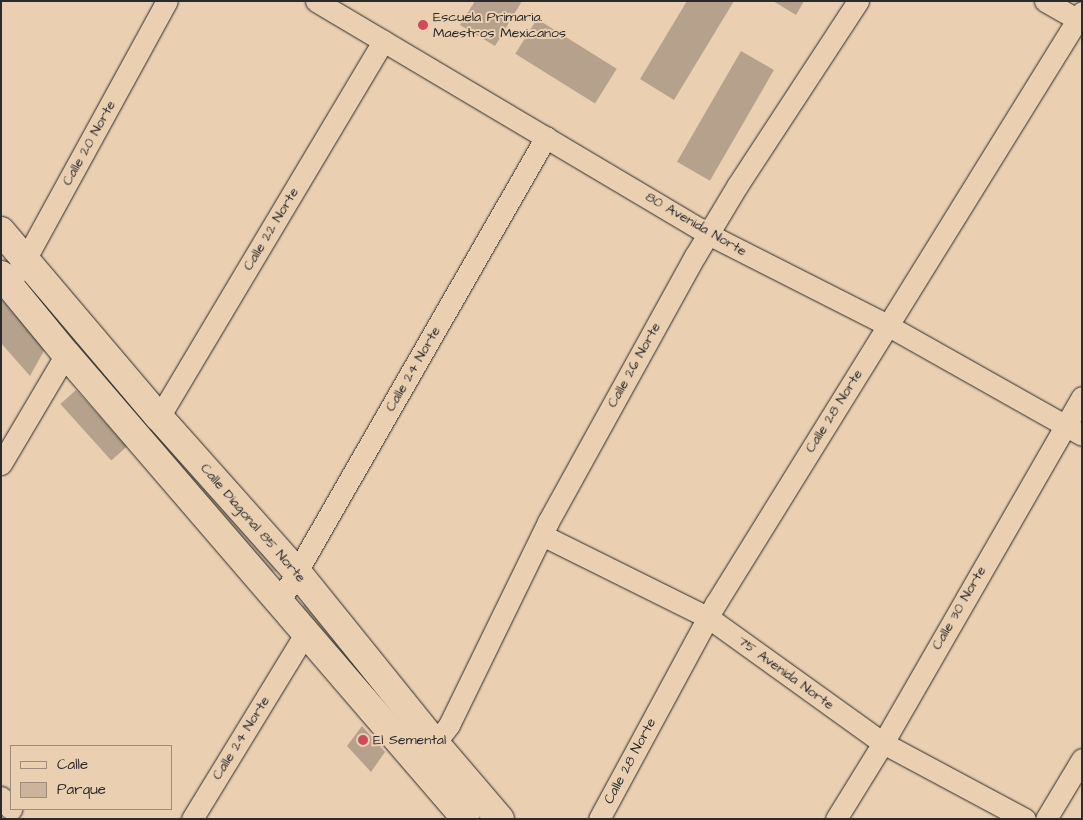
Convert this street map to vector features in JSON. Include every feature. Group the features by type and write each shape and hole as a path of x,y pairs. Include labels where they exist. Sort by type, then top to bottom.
{"main road":[{"name":"Calle Diagonal 85 Norte","path":"1,231 159,417 297,572 435,743 500,819"},
{"path":"5,280 66,354 466,819"}],"street":[{"name":"Calle 20 Norte","path":"5,280 26,260 167,1"},
{"name":"80 Avenida Norte","path":"316,1 708,234 887,324 1073,430"},
{"name":"Calle 26 Norte","path":"435,743 449,725 542,535 708,234 742,178 858,1"},
{"path":"1045,1 1080,18"},
{"name":"Calle 28 Norte","path":"599,819 716,603 887,324 1080,18"},
{"name":"Calle 22 Norte","path":"159,417 383,41"},
{"name":"Calle 24 Norte","path":"280,601 546,137"},
{"path":"1,464 66,354"},
{"name":"Calle 30 Norte","path":"836,819 1073,430 1082,397"},
{"name":"75 Avenida Norte","path":"542,535 709,618 883,742 1025,819"},
{"name":"Calle 24 Norte","path":"192,819 306,632"},
{"path":"1046,819 1082,759"},
{"path":"1,796 10,808"}],"green space":[{"path":"31,289 43,296 276,566 276,572 271,571 33,296"},
{"path":"306,602 490,819 481,819 300,609"}],"building":[{"path":"475,1 522,1 495,46 460,25"},
{"path":"687,1 734,1 674,100 640,79"},
{"path":"773,1 804,1 796,15"},
{"path":"537,19 617,69 595,104 515,54"},
{"path":"741,51 774,70 710,181 677,162"},
{"path":"1,299 45,349 30,376 1,343"},
{"path":"76,390 127,446 111,461 60,404"},
{"path":"362,726 385,752 371,772 347,746"}],"place":[{"name":"Escuela Primaria. Maestros Mexicanos","path":"423,25"},
{"name":"El Semental","path":"363,740"}]}
